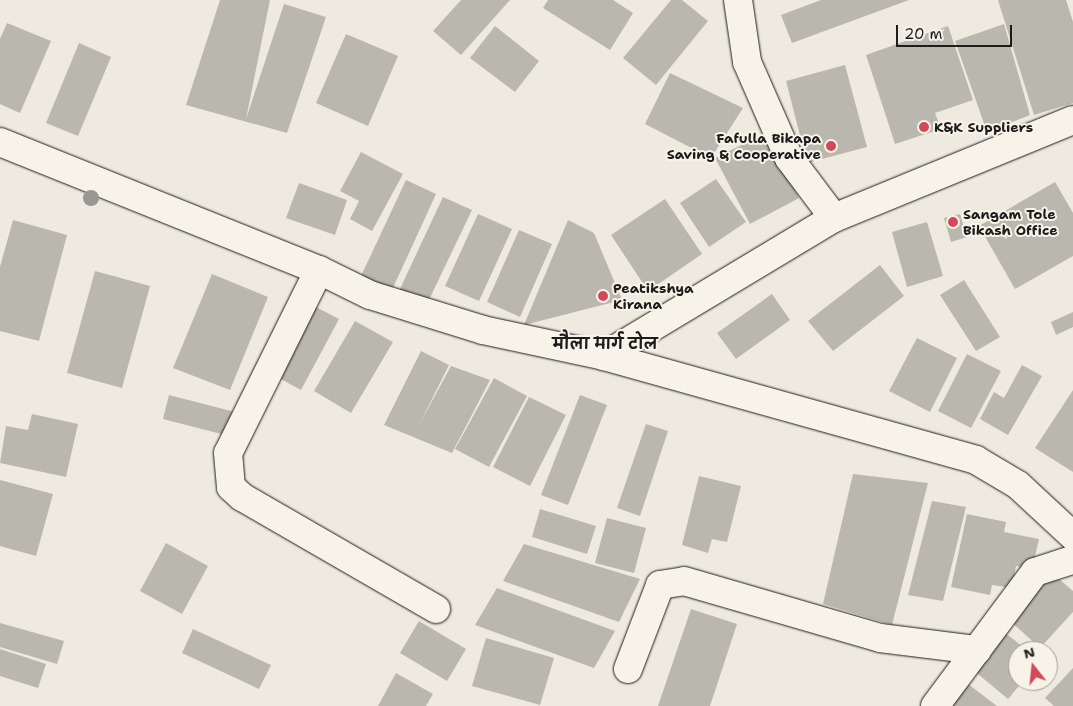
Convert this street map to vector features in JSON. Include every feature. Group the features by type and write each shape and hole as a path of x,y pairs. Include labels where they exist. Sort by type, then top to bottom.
{"street":[{"path":"738,0 747,62 789,158 834,218"},
{"path":"604,356 834,218 1073,120"},
{"path":"0,142 319,270 370,295 483,330 604,356 976,460 1018,485 1073,536"},
{"path":"319,270 228,453 231,487 242,498 436,609"},
{"path":"935,706 1035,572 1073,560"},
{"path":"628,669 660,585 684,581 880,638 977,650"}],"building":[{"path":"220,0 270,0 246,119 284,4 326,17 287,133 186,105"},
{"path":"461,0 510,0 461,55 433,31"},
{"path":"548,0 613,0 633,13 610,50 543,8"},
{"path":"671,0 682,0 708,21 656,85 623,58"},
{"path":"821,0 909,0 792,43 781,15"},
{"path":"998,0 1066,0 1073,22 1073,103 1034,115"},
{"path":"7,23 51,41 20,113 0,104 0,39"},
{"path":"1004,24 1030,115 987,132 955,41"},
{"path":"495,26 539,61 515,92 470,58"},
{"path":"948,26 973,100 935,113 941,129 895,144 866,55"},
{"path":"346,34 398,56 368,126 316,103"},
{"path":"79,43 111,57 78,136 46,123"},
{"path":"845,65 867,147 807,163 786,81"},
{"path":"670,73 743,108 711,158 645,124"},
{"path":"766,133 799,198 750,224 715,158"},
{"path":"361,152 403,174 372,231 350,219 359,201 340,191"},
{"path":"716,179 746,222 709,247 680,203"},
{"path":"406,180 436,194 392,290 361,276"},
{"path":"1055,182 1073,213 1073,256 1015,289 979,226"},
{"path":"299,183 347,200 335,235 286,218"},
{"path":"443,197 472,210 427,304 399,291"},
{"path":"665,199 702,254 648,291 611,235"},
{"path":"478,214 512,229 479,301 445,286"},
{"path":"960,214 967,237 951,242 944,218"},
{"path":"13,220 67,235 39,341 0,331 0,267"},
{"path":"568,220 594,233 622,300 524,325"},
{"path":"927,222 943,276 907,287 892,232"},
{"path":"519,230 552,244 520,317 487,302"},
{"path":"880,265 904,296 833,351 808,321"},
{"path":"95,271 150,286 122,388 67,373"},
{"path":"212,274 268,297 230,390 173,368"},
{"path":"964,280 1000,337 976,351 940,295"},
{"path":"772,294 790,320 736,359 717,333"},
{"path":"316,307 339,319 301,390 279,378"},
{"path":"1073,312 1073,327 1056,335 1051,322"},
{"path":"355,321 393,342 351,413 314,391"},
{"path":"917,338 957,358 930,412 889,391"},
{"path":"421,351 449,365 419,425 451,366 490,380 452,453 384,425"},
{"path":"967,354 1001,371 971,428 938,411"},
{"path":"1022,365 1042,376 1008,435 980,419 994,392 1004,398"},
{"path":"494,378 527,396 489,467 455,449"},
{"path":"1073,390 1073,472 1035,448"},
{"path":"169,395 235,412 229,436 163,419"},
{"path":"580,395 607,405 568,505 541,495"},
{"path":"529,397 566,415 530,486 493,467"},
{"path":"32,414 78,424 66,477 0,463 6,426 28,430"},
{"path":"646,424 668,431 640,516 617,508"},
{"path":"853,474 928,483 892,625 823,604"},
{"path":"699,476 741,486 727,542 712,539 708,553 682,545"},
{"path":"0,480 53,494 36,556 0,546"},
{"path":"932,501 966,507 943,601 908,595"},
{"path":"540,509 596,526 587,554 532,537"},
{"path":"967,514 1006,522 1004,532 1039,539 1032,569 1016,566 1012,588 992,585 990,595 951,587"},
{"path":"607,518 646,528 634,573 595,563"},
{"path":"166,543 208,566 182,614 140,591"},
{"path":"524,544 640,579 619,622 503,581"},
{"path":"1051,572 1073,591 1073,612 1046,641 1032,641 1008,619"},
{"path":"497,588 615,631 594,668 475,625"},
{"path":"691,609 737,624 710,706 658,706"},
{"path":"419,621 466,649 447,681 400,653"},
{"path":"0,623 64,641 57,664 0,647"},
{"path":"193,629 271,665 259,689 182,653"},
{"path":"1003,631 1016,641 1008,641 1008,691 1015,691 1008,699 972,669"},
{"path":"486,638 554,658 540,705 472,686"},
{"path":"0,649 46,664 38,688 0,676"},
{"path":"1073,668 1073,706 1054,706 1045,698 1052,691 1058,691 1058,684"},
{"path":"396,673 433,694 426,706 378,706"},
{"path":"968,684 997,706 951,706"}],"place":[{"name":"K&K Suppliers","path":"924,127"},
{"name":"Fafulla Bikapa Saving & Cooperative","path":"831,146"},
{"name":"Sangam Tole Bikash Office","path":"953,222"},
{"name":"Peatikshya Kirana","path":"603,296"}],"district":[{"name":"मौला मार्ग टोल","path":"605,345"}]}
